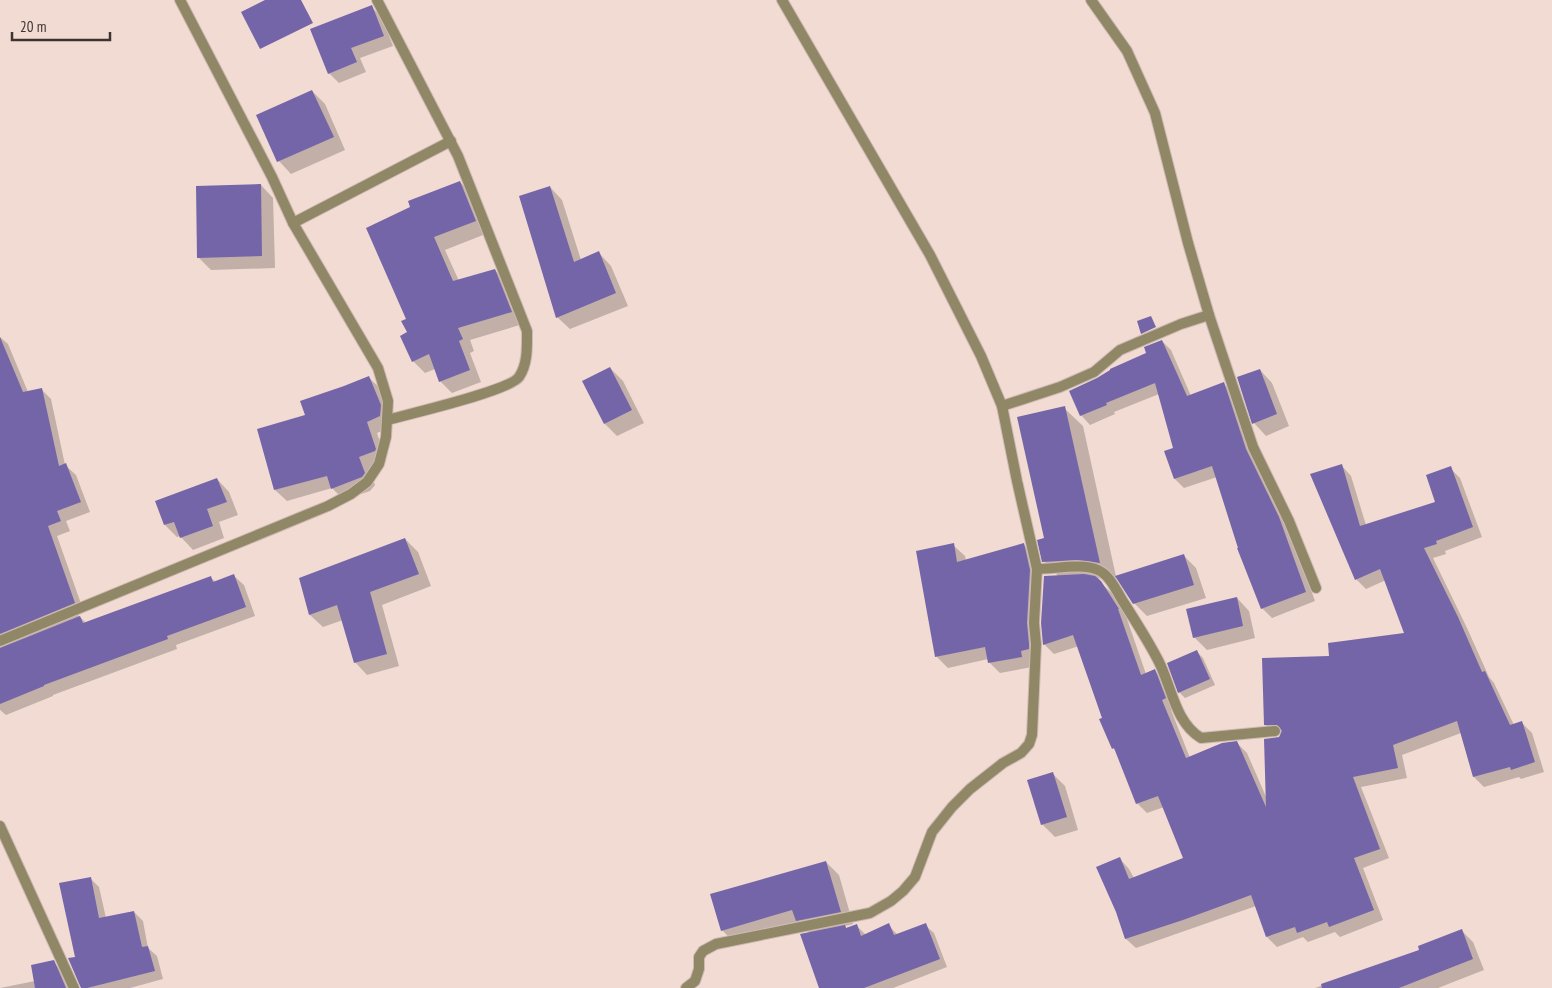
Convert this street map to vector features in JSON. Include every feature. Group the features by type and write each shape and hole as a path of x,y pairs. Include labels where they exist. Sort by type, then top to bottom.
{"street":[{"path":"0,641 328,506 351,494 367,482 378,464 386,437 388,401 378,368 293,223 272,177 180,0"},
{"path":"377,0 458,156 527,331 525,362 518,378 496,390 387,420"},
{"path":"686,988 695,982 700,970 699,957 703,951 716,944 870,913 892,901 915,877 932,832 952,807 970,789 1003,763 1021,753 1030,744 1032,735 1035,693 1036,644 1034,623 1037,569 1002,406 981,356 930,255 782,0"},
{"path":"1091,0 1127,51 1155,113 1188,243 1209,315 1253,447 1289,521 1316,588"},
{"path":"293,223 451,141"},
{"path":"1002,406 1060,387 1094,372 1120,350 1181,324 1209,315"},
{"path":"1037,569 1084,566 1098,570 1106,575 1159,662 1184,722 1193,733 1201,738 1275,732"},
{"path":"0,826 74,988"}],"building":[{"path":"265,0 301,0 313,23 260,49 241,12"},
{"path":"372,5 384,36 351,48 357,62 328,74 310,29"},
{"path":"312,90 334,137 277,162 256,115"},
{"path":"460,181 476,221 434,237 453,281 495,269 512,312 458,328 463,339 459,341 470,370 439,382 429,354 412,362 400,336 407,332 401,321 406,319 366,228 410,207 408,201"},
{"path":"261,184 262,256 197,258 196,186"},
{"path":"550,186 574,262 599,251 616,293 556,318 519,196"},
{"path":"1151,316 1156,327 1141,334 1137,321"},
{"path":"0,337 23,392 42,388 59,466 66,463 81,502 57,511 61,521 48,526 75,603 0,634"},
{"path":"1162,340 1187,396 1224,382 1246,449 1279,517 1306,592 1261,609 1237,548 1212,466 1174,479 1164,451 1173,448 1155,383 1080,416 1069,391 1097,378 1110,369 1146,353 1144,347"},
{"path":"610,367 632,410 604,424 582,381"},
{"path":"1260,369 1277,414 1252,424 1237,377"},
{"path":"369,376 381,405 380,416 367,422 376,449 359,457 365,473 362,477 331,489 327,476 274,490 257,429 305,415 300,401"},
{"path":"1065,406 1100,563 1077,560 1042,562 1037,540 1044,538 1017,417"},
{"path":"1342,464 1360,526 1435,502 1426,475 1451,466 1473,527 1436,541 1437,544 1424,548 1458,617 1482,672 1485,671 1510,725 1522,721 1535,762 1511,770 1510,767 1473,777 1457,721 1393,745 1398,768 1353,777 1380,849 1354,858 1374,910 1329,927 1327,922 1297,933 1295,927 1266,937 1251,895 1125,939 1116,912 1096,867 1120,857 1129,879 1183,858 1158,796 1136,804 1114,748 1112,749 1099,719 1102,718 1073,635 1043,645 1041,623 1044,576 1084,574 1095,576 1101,581 1119,609 1141,675 1155,669 1166,698 1162,700 1186,758 1222,743 1237,741 1266,807 1264,739 1279,737 1282,731 1277,725 1264,725 1262,658 1329,656 1328,643 1404,633 1380,569 1355,580 1310,474"},
{"path":"217,478 227,502 207,509 213,526 180,538 174,522 164,525 155,501"},
{"path":"405,538 419,574 370,592 387,654 354,663 337,605 309,615 299,578"},
{"path":"954,543 957,562 1024,543 1030,570 1027,623 1029,649 1021,651 1022,657 988,663 985,647 935,657 916,551"},
{"path":"1184,554 1194,585 1133,604 1115,576"},
{"path":"234,574 246,607 167,636 168,639 44,685 0,704 0,648 80,616 83,623 211,576 213,582"},
{"path":"1237,597 1243,626 1193,638 1186,609"},
{"path":"1197,650 1210,679 1178,693 1167,663"},
{"path":"1053,772 1067,817 1041,825 1027,780"},
{"path":"826,861 841,912 796,921 792,910 721,931 710,894"},
{"path":"91,877 99,918 134,911 142,947 148,946 155,971 81,988 68,958 75,957 59,883"},
{"path":"889,923 894,935 926,923 940,959 864,988 819,988 800,934 845,925 846,928 857,924 861,936"},
{"path":"1462,929 1473,959 1399,988 1322,988 1321,984 1419,950 1418,946"},
{"path":"54,960 66,988 35,988 31,965"}]}
